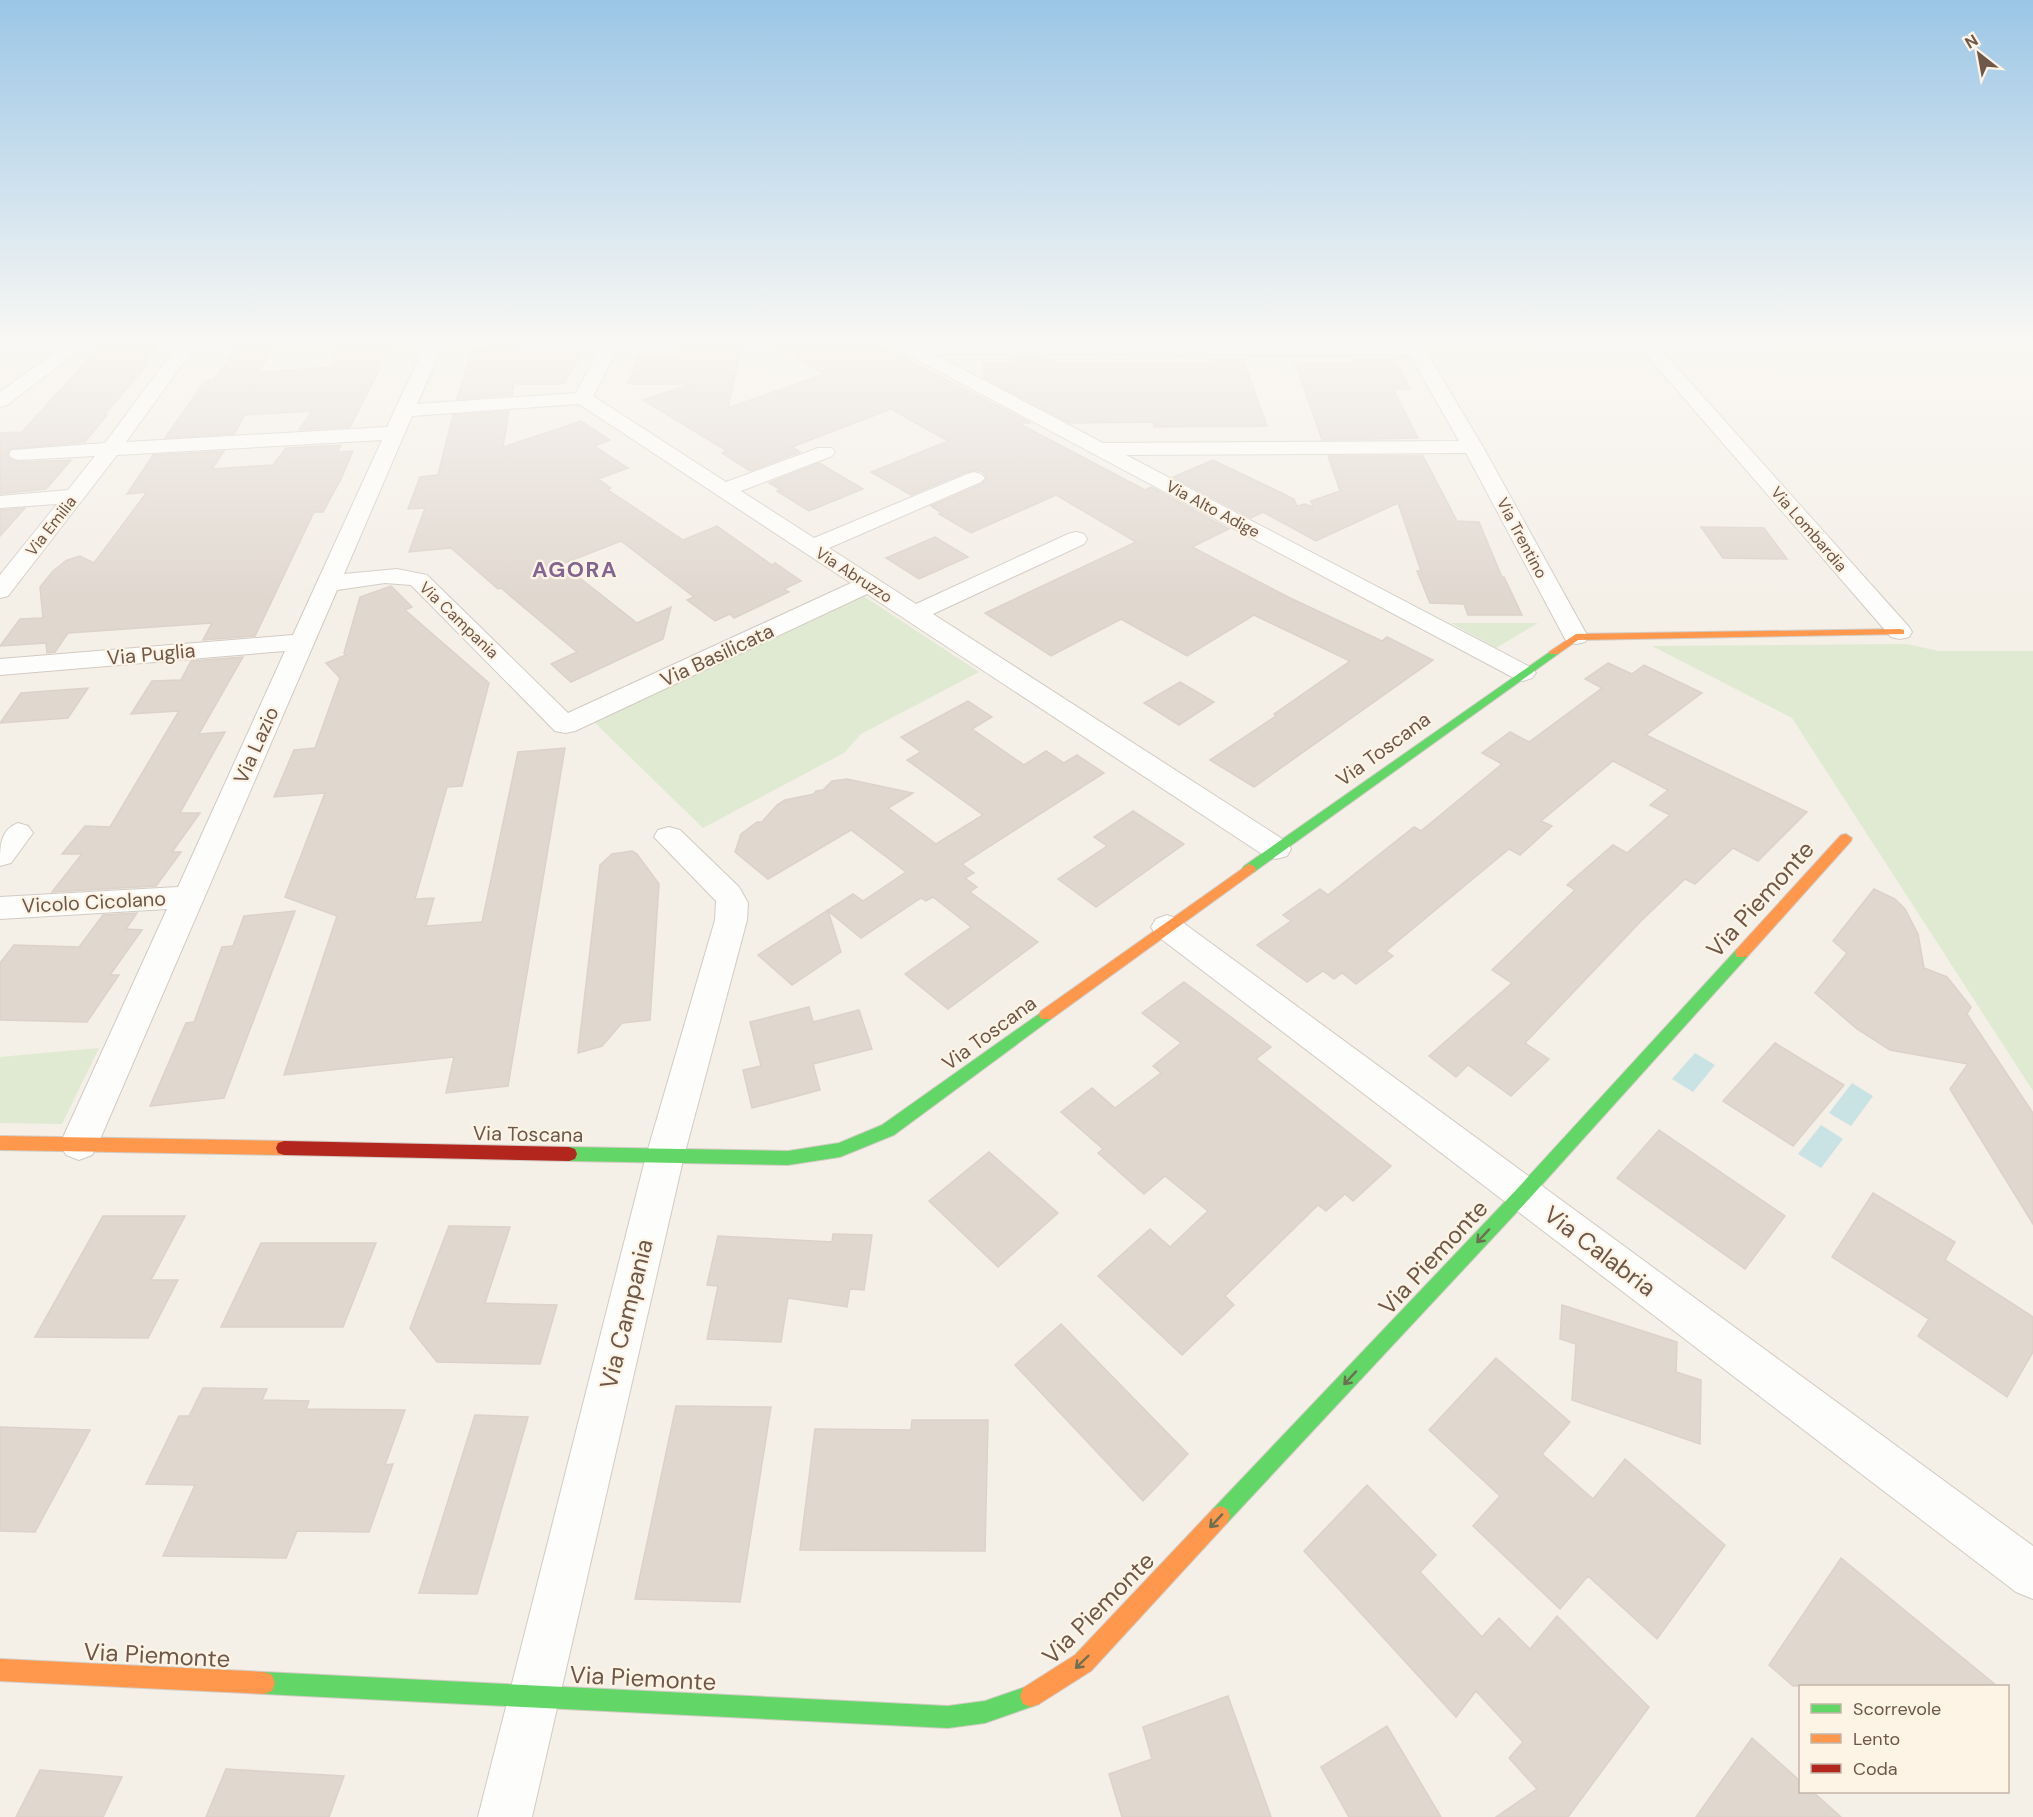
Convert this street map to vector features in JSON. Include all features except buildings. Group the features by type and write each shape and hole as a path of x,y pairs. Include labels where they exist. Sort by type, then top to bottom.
{"street":[{"name":"Via Emilia","path":"0,591 125,430"},
{"path":"19,454 259,441 342,430"},
{"name":"Via Lazio","path":"79,1144 397,430"},
{"name":"Via Abruzzo","path":"632,430 1276,849"},
{"name":"Via Alto Adige","path":"1063,430 1523,673"},
{"name":"Via Trentino","path":"1463,430 1576,637"},
{"name":"Via Lombardia","path":"1722,430 1900,632"},
{"path":"244,464 259,441"},
{"path":"1099,449 1473,447"},
{"path":"724,490 825,452"},
{"path":"811,547 974,478"},
{"path":"0,502 75,496"},
{"path":"914,614 1077,539"},
{"name":"Via Campania","path":"327,585 390,576 419,580 565,725"},
{"name":"Via Basilicata","path":"565,725 868,584"},
{"path":"1576,637 1900,632"},
{"name":"Via Toscana","path":"0,1143 802,1158 836,1152 864,1143 888,1130 1167,927 1576,637"},
{"name":"Via Puglia","path":"0,667 302,642"},
{"name":"Via Campania","path":"505,1817 664,1156 732,912 728,895 669,837"},
{"name":"Via Piemonte","path":"0,1670 962,1717 997,1710 1036,1694 1083,1663 1523,1194 1846,838"},
{"name":"Vicolo Cicolano","path":"0,908 189,897"},
{"name":"Via Calabria","path":"1167,927 2033,1575"}],"green space":[{"path":"859,593 979,672 861,734 844,753 703,828 591,719"},
{"path":"1451,623 1538,623 1496,648"},
{"path":"1906,644 1939,651 2033,651 2033,1091 1792,718 1652,646"},
{"path":"99,1048 62,1124 0,1123 0,1057"}],"water":[{"path":"1695,1053 1715,1065 1693,1092 1672,1079"},
{"path":"1852,1083 1873,1096 1851,1126 1829,1113"},
{"path":"1821,1125 1843,1139 1821,1168 1798,1154"}],"traffic: fast":[{"path":"1249,869 1554,652"},
{"path":"1220,1516 1523,1194 1742,953"},
{"path":"569,1154 788,1158 840,1150 888,1130 1046,1015"},
{"path":"264,1683 948,1717 985,1712 1031,1696"}],"traffic: slow":[{"path":"1554,652 1576,637 1900,632"},
{"path":"1742,953 1846,838"},
{"path":"1046,1015 1249,869"},
{"path":"0,1143 284,1148"},
{"path":"1031,1696 1083,1663 1220,1516"},
{"path":"0,1670 264,1683"}],"traffic: jam":[{"path":"284,1148 569,1154"}],"district":[{"name":"AGORA","path":"575,569"}]}
